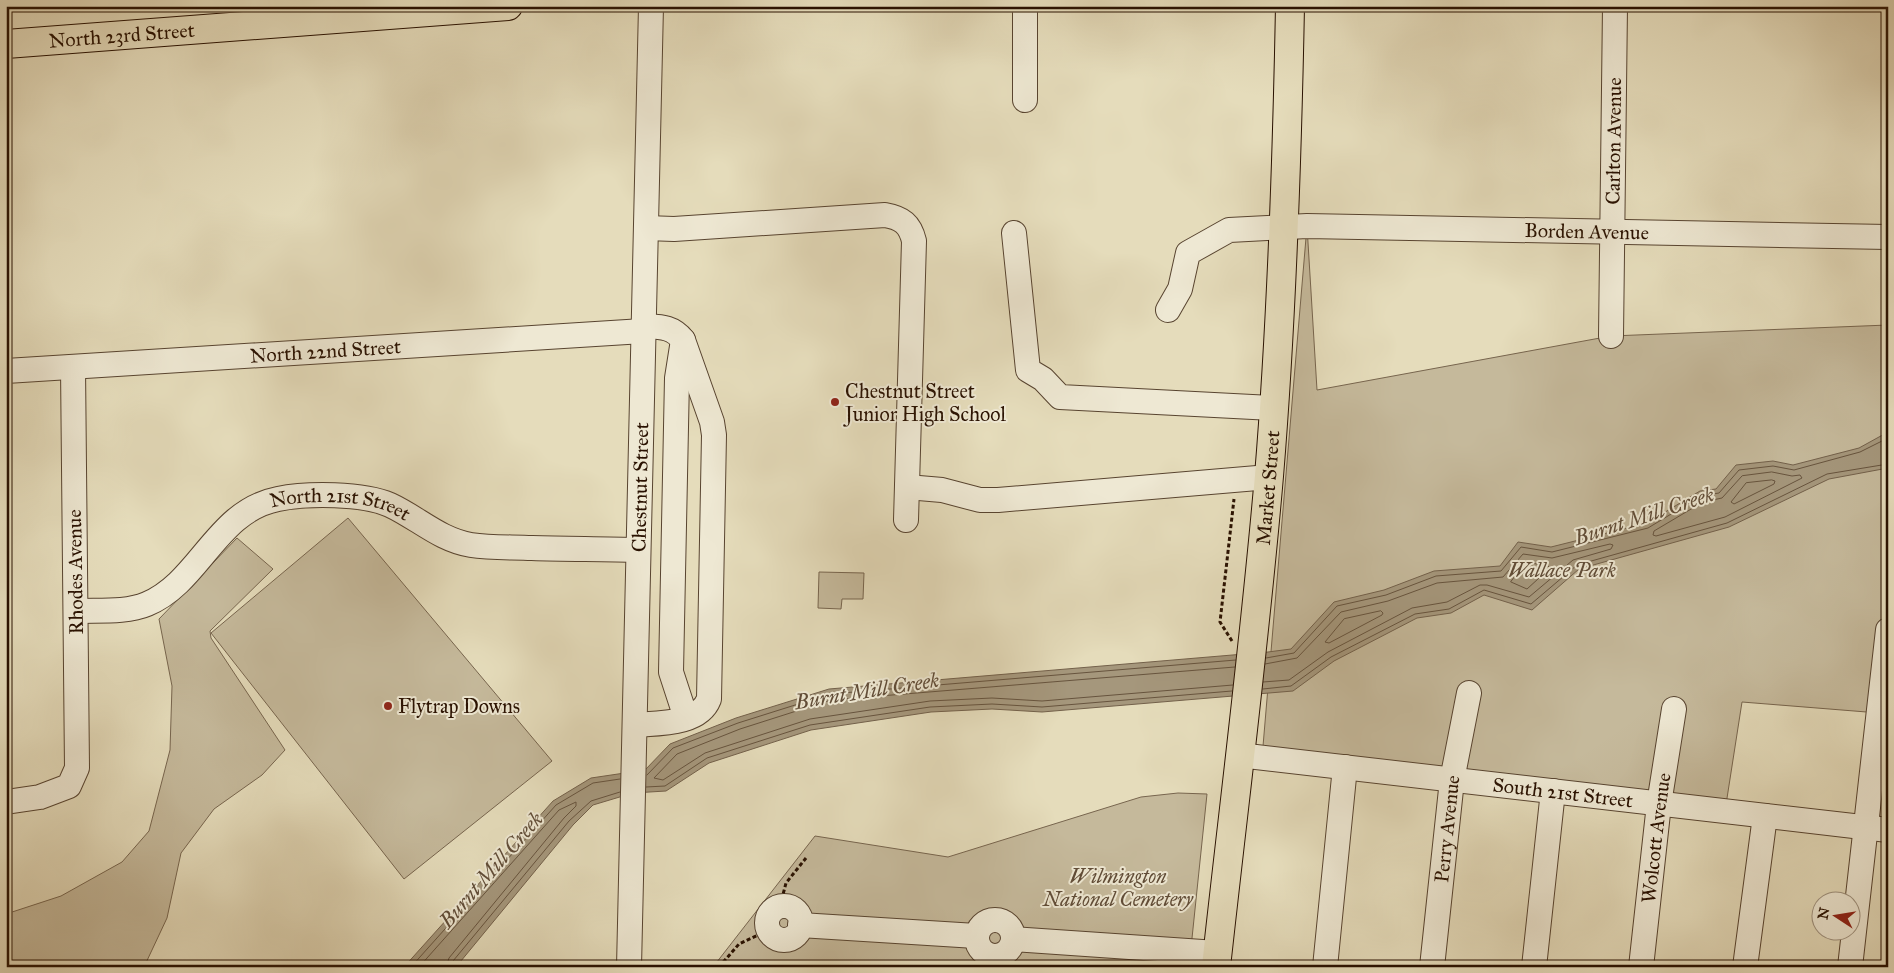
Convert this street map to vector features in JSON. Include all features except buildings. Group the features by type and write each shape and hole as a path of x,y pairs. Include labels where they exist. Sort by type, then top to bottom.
{"main road":[{"name":"North 23rd Street","path":"6,44 508,6"},
{"name":"Market Street","path":"1216,960 1269,476 1285,226 1290,6"}],"street":[{"name":"Chestnut Street","path":"629,967 651,6"},
{"path":"1025,6 1025,100"},
{"name":"Carlton Avenue","path":"1611,336 1615,6"},
{"path":"646,228 674,229 885,215 896,217 905,222 912,230 914,241 906,520"},
{"name":"Borden Avenue","path":"1168,310 1180,289 1188,254 1229,230 1285,226 1888,237"},
{"path":"1014,234 1028,370 1043,379 1060,397 1274,408"},
{"name":"North 22nd Street","path":"6,371 664,327 678,333 683,340"},
{"path":"683,340 676,378 672,672 686,718"},
{"path":"635,725 674,722 686,718 706,706 709,699 714,435 712,422 683,340"},
{"name":"Rhodes Avenue","path":"6,802 56,792 69,786 75,777 79,756 73,367"},
{"path":"907,487 942,490 980,500 998,500 1269,476"},
{"name":"North 21st Street","path":"76,611 134,608 156,600 174,586 238,517 261,503 287,497 349,496 375,499 443,536 471,545 638,550"},
{"path":"1850,967 1877,828 1888,630"},
{"name":"Perry Avenue","path":"1432,967 1452,780 1469,693"},
{"name":"Wolcott Avenue","path":"1641,967 1659,804 1674,709"},
{"name":"South 21st Street","path":"1239,755 1877,828"},
{"path":"1325,967 1345,767"},
{"path":"1534,967 1553,791"},
{"path":"1745,967 1765,816"},
{"path":"780,906 795,910 800,925 796,934 786,939 776,938 769,930 769,916 780,906"},
{"path":"800,925 976,936 983,952 993,956 1004,953 1013,939 1111,956 1216,960"}],"path":[{"path":"780,906 786,883 806,858"},
{"path":"719,967 739,944 769,930"}],"green space":[{"name":"Wallace Park","path":"1307,226 1317,390 1611,336 1888,325 1888,630 1879,713 1742,702 1725,811 1262,758"},
{"name":"Flytrap Downs","path":"348,518 552,761 404,879 211,633"},
{"path":"237,538 273,569 210,631 211,638 285,750 262,775 214,809 181,853 167,918 144,967 6,967 6,914 61,896 122,862 149,831 170,750 172,686 159,619"},
{"path":"819,572 864,573 863,599 842,599 841,609 818,608"},
{"name":"Wilmington National Cemetery","path":"1178,793 1207,794 1189,967 713,967 815,836 948,857 1141,797"}],"water":[{"name":"Burnt Mill Creek","path":"1888,432 1888,468 1829,479 1729,527 1579,569 1532,610 1484,595 1451,613 1417,618 1334,661 1293,691 1042,712 992,709 931,712 811,730 709,763 666,791 633,793 593,805 573,825 456,967 404,967 553,801 591,778 645,770 670,744 736,718 829,689 1291,649 1334,602 1384,590 1434,571 1500,566 1518,542 1551,547 1647,523 1700,491 1716,489 1736,465 1773,461 1793,465 1859,448"}],"place":[{"name":"Chestnut Street Junior High School","path":"835,402"},
{"name":"Flytrap Downs","path":"388,706"}]}
